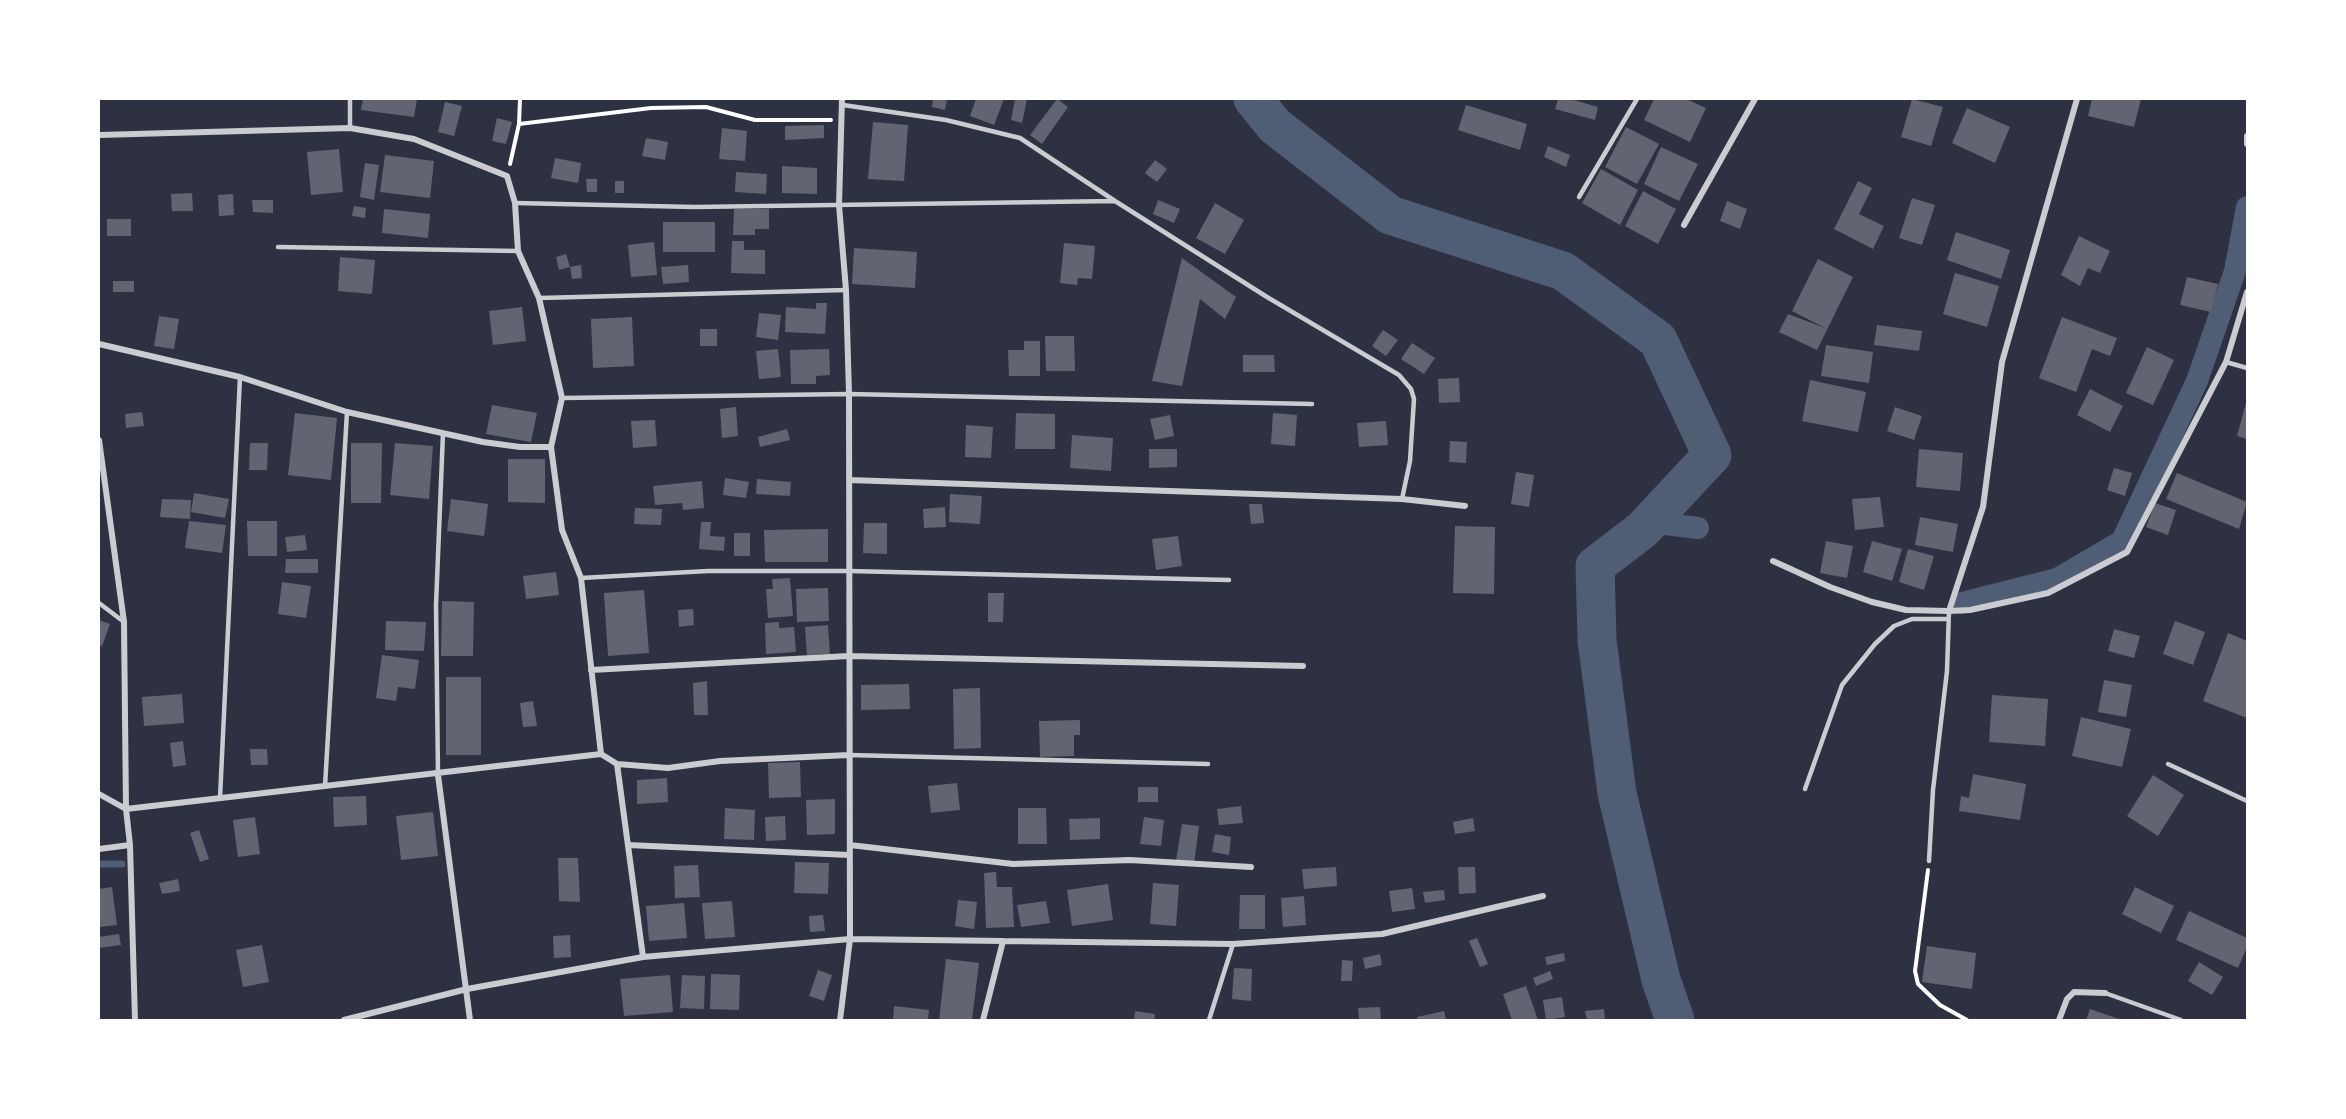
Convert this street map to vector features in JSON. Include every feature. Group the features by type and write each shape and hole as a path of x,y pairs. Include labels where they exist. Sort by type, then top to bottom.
{"street":[{"path":"1684,225 1755,99"},
{"path":"1949,611 1983,507 2002,362 2077,99"},
{"path":"840,1020 850,939 849,394 846,290 839,205 842,102"},
{"path":"99,135 350,128 414,139 507,176 515,203 518,251 539,298 562,399 550,447 562,530 581,578 601,754"},
{"path":"2247,136 2247,144"},
{"path":"1773,561 1830,587 1872,602 1906,610 1949,611 1970,610 2048,593 2127,552 2226,362 2247,292"},
{"path":"99,344 240,377 347,412 520,447 550,447"},
{"path":"99,440 124,622 126,809 130,845 135,1020"},
{"path":"849,480 1402,499 1465,506"},
{"path":"591,670 849,656 1303,666"},
{"path":"99,794 126,809 438,775 601,754 617,764 668,768 720,762 849,755"},
{"path":"617,764 643,957"},
{"path":"438,775 470,1020"},
{"path":"850,844 1013,864 1130,860 1251,867"},
{"path":"99,849 130,845"},
{"path":"628,845 849,855"},
{"path":"344,1020 467,989 643,957 850,939 1233,944 1382,934 1544,896"},
{"path":"983,1020 1002,940"},
{"path":"2059,1020 2067,999 2074,992 2106,993"}],"lane":[{"path":"350,99 350,128"},
{"path":"1579,197 1637,99"},
{"path":"842,102 946,120 1020,138 1260,293 1399,375 1411,389 1414,399 1410,461 1402,499"},
{"path":"515,203 694,207 1115,201"},
{"path":"278,247 518,251"},
{"path":"539,298 846,290"},
{"path":"2226,362 2247,368"},
{"path":"220,798 240,377"},
{"path":"562,399 849,394 1312,404"},
{"path":"325,786 347,412"},
{"path":"438,775 436,605 443,431"},
{"path":"581,578 708,571 849,571 1229,580"},
{"path":"99,603 124,622"},
{"path":"1929,861 1933,789 1947,671 1949,611"},
{"path":"1805,789 1842,685 1875,644 1894,626 1912,619 1948,619"},
{"path":"849,755 1208,764"},
{"path":"2168,764 2247,801"},
{"path":"1209,1020 1233,944"},
{"path":"2106,993 2181,1020"}],"path":[{"path":"507,176 519,124 520,99"},
{"path":"519,124 651,108 706,107 755,120 842,120"},
{"path":"1929,861 1915,971 1918,984 1940,1005 1967,1020"}],"building":[{"path":"363,99 417,99 414,117 361,110"},
{"path":"933,99 947,99 945,110 932,107"},
{"path":"976,99 1004,99 994,125 970,116"},
{"path":"1015,99 1027,99 1022,123 1011,120"},
{"path":"1057,99 1068,107 1042,144 1030,135"},
{"path":"1558,99 1570,99 1598,107 1595,120 1555,109"},
{"path":"1654,99 1686,99 1706,108 1690,142 1644,120"},
{"path":"1912,99 1943,107 1931,146 1901,137"},
{"path":"2092,99 2141,99 2134,127 2088,116"},
{"path":"445,102 462,106 454,136 438,132"},
{"path":"1466,105 1527,124 1520,150 1458,130"},
{"path":"1967,108 2010,127 1995,163 1952,143"},
{"path":"497,118 512,122 506,144 492,141"},
{"path":"873,122 908,125 904,181 868,179"},
{"path":"824,125 824,138 785,140 785,126"},
{"path":"1626,127 1659,144 1637,184 1605,167"},
{"path":"722,128 747,131 745,161 719,159"},
{"path":"646,138 668,142 665,160 642,156"},
{"path":"1548,146 1570,155 1566,167 1544,157"},
{"path":"1661,147 1698,164 1679,201 1644,184"},
{"path":"339,149 343,192 311,195 307,152"},
{"path":"385,155 434,161 430,198 380,192"},
{"path":"555,158 581,163 578,183 551,178"},
{"path":"1155,160 1167,169 1157,182 1145,173"},
{"path":"365,163 379,165 374,200 360,197"},
{"path":"782,166 817,168 817,194 782,193"},
{"path":"1601,169 1638,190 1620,225 1582,203"},
{"path":"736,172 767,174 766,194 735,192"},
{"path":"586,179 597,179 597,192 587,192"},
{"path":"615,181 624,181 624,193 615,193"},
{"path":"1858,181 1872,188 1859,214 1884,226 1873,249 1834,229"},
{"path":"1643,191 1676,209 1658,244 1625,226"},
{"path":"192,193 193,211 172,211 171,194"},
{"path":"233,194 234,215 219,216 218,195"},
{"path":"1912,198 1935,205 1922,245 1899,238"},
{"path":"252,200 273,200 273,213 253,212"},
{"path":"1158,200 1180,209 1174,223 1153,214"},
{"path":"1727,201 1747,209 1740,229 1720,221"},
{"path":"1215,203 1244,220 1225,254 1196,238"},
{"path":"354,206 366,208 365,218 352,216"},
{"path":"384,209 430,214 428,238 382,233"},
{"path":"734,209 769,209 769,229 755,229 755,235 733,235"},
{"path":"107,219 131,219 131,236 107,236"},
{"path":"663,222 715,222 715,252 663,252"},
{"path":"1956,232 2010,250 2001,279 1947,260"},
{"path":"2079,236 2110,251 2100,273 2088,268 2080,286 2061,275"},
{"path":"732,241 744,241 744,250 765,250 765,274 731,273"},
{"path":"654,242 657,275 631,277 628,245"},
{"path":"1064,243 1095,246 1092,279 1078,278 1077,285 1060,283"},
{"path":"854,248 917,252 915,288 852,284"},
{"path":"566,254 570,267 559,270 556,257"},
{"path":"340,257 375,260 372,294 338,291"},
{"path":"1182,258 1236,297 1225,319 1200,299 1182,386 1152,381"},
{"path":"1818,259 1853,277 1817,350 1779,332 1788,314 1825,328 1792,311"},
{"path":"581,265 582,278 572,279 570,267"},
{"path":"688,265 689,282 663,284 661,267"},
{"path":"1955,273 1999,286 1987,327 1943,314"},
{"path":"2187,277 2218,284 2211,312 2180,305"},
{"path":"113,281 134,281 134,292 113,292"},
{"path":"816,303 827,303 825,334 785,332 786,307 816,309"},
{"path":"522,307 526,341 493,345 489,311"},
{"path":"759,313 781,315 778,340 756,337"},
{"path":"159,316 179,319 174,349 154,346"},
{"path":"632,317 634,366 593,368 591,319"},
{"path":"2062,317 2117,338 2110,356 2092,349 2076,392 2039,378"},
{"path":"1877,325 1922,331 1919,351 1874,345"},
{"path":"700,329 717,329 717,346 700,346"},
{"path":"1383,330 1398,340 1386,356 1372,346"},
{"path":"1045,336 1074,336 1075,371 1046,371"},
{"path":"1024,341 1040,341 1040,376 1009,376 1008,350 1024,350"},
{"path":"1412,343 1435,358 1424,374 1401,359"},
{"path":"1826,345 1873,352 1869,383 1821,376"},
{"path":"2147,347 2174,360 2153,405 2126,393"},
{"path":"778,349 781,377 759,379 756,351"},
{"path":"829,349 830,375 816,376 816,384 791,384 790,350"},
{"path":"1243,355 1274,355 1275,372 1243,372"},
{"path":"1459,378 1460,402 1439,403 1438,379"},
{"path":"1810,380 1866,392 1858,432 1802,421"},
{"path":"2090,389 2123,406 2110,432 2077,415"},
{"path":"2247,404 2247,439 2237,436"},
{"path":"492,405 537,413 531,442 486,434"},
{"path":"736,407 738,436 722,438 720,409"},
{"path":"1895,407 1922,416 1914,440 1887,431"},
{"path":"142,412 144,426 126,428 125,414"},
{"path":"295,413 337,418 331,480 288,475"},
{"path":"1016,413 1055,414 1055,449 1015,449"},
{"path":"1273,413 1297,415 1295,446 1271,444"},
{"path":"1170,415 1174,436 1155,440 1150,419"},
{"path":"655,420 657,446 633,448 631,421"},
{"path":"1386,421 1388,445 1359,447 1357,423"},
{"path":"966,425 993,427 991,458 965,457"},
{"path":"787,429 790,440 760,447 758,437"},
{"path":"1072,435 1113,438 1111,471 1070,468"},
{"path":"1450,441 1467,442 1466,463 1449,462"},
{"path":"250,443 268,443 267,470 249,470"},
{"path":"351,443 382,443 381,503 351,503"},
{"path":"395,443 433,446 429,499 390,495"},
{"path":"1149,449 1177,449 1177,467 1149,468"},
{"path":"1919,449 1963,453 1960,491 1916,487"},
{"path":"508,459 545,459 545,503 508,502"},
{"path":"2114,468 2132,473 2125,496 2107,490"},
{"path":"1516,472 1534,475 1529,507 1511,504"},
{"path":"2177,473 2247,502 2239,529 2166,499"},
{"path":"725,478 749,482 746,498 723,495"},
{"path":"757,479 791,482 790,496 756,494"},
{"path":"702,481 704,508 683,510 682,503 655,505 653,486"},
{"path":"194,493 229,499 225,518 191,512"},
{"path":"950,494 982,496 980,524 949,522"},
{"path":"1880,497 1884,527 1855,530 1852,499"},
{"path":"162,499 191,500 190,519 160,517"},
{"path":"451,499 488,504 484,536 447,531"},
{"path":"2155,503 2176,510 2168,535 2146,527"},
{"path":"1249,504 1262,504 1264,523 1251,524"},
{"path":"945,507 946,527 924,528 923,509"},
{"path":"635,508 662,509 661,525 634,524"},
{"path":"1920,517 1958,524 1953,552 1915,545"},
{"path":"189,521 226,525 222,553 185,548"},
{"path":"247,521 277,521 277,556 248,556"},
{"path":"701,522 711,522 710,536 725,537 724,551 699,549"},
{"path":"864,523 887,523 887,554 863,553"},
{"path":"1455,526 1495,527 1494,594 1453,593"},
{"path":"828,529 828,562 765,562 764,530"},
{"path":"734,533 750,533 750,556 734,556"},
{"path":"305,535 307,550 287,552 285,537"},
{"path":"1178,536 1182,566 1156,570 1152,539"},
{"path":"1826,541 1853,546 1847,578 1820,573"},
{"path":"1872,541 1902,549 1892,581 1863,572"},
{"path":"1908,549 1934,556 1924,590 1899,582"},
{"path":"286,559 318,559 318,573 285,573"},
{"path":"556,572 559,595 526,599 523,576"},
{"path":"790,578 793,616 768,618 766,589 773,589 772,579"},
{"path":"282,582 311,586 306,618 278,614"},
{"path":"828,588 829,621 797,622 796,589"},
{"path":"644,590 649,653 608,656 604,593"},
{"path":"988,593 1004,593 1003,622 988,622"},
{"path":"442,601 474,602 473,656 441,656"},
{"path":"693,609 694,625 679,627 678,610"},
{"path":"99,620 110,624 102,646 99,645"},
{"path":"386,621 426,622 424,651 385,650"},
{"path":"2175,621 2205,632 2193,665 2163,654"},
{"path":"779,622 779,628 794,627 796,652 766,654 765,623"},
{"path":"828,625 830,654 807,655 805,627"},
{"path":"2114,629 2140,636 2134,658 2108,651"},
{"path":"2228,633 2247,641 2247,718 2203,701"},
{"path":"382,655 419,660 415,689 398,687 396,701 376,698"},
{"path":"446,677 481,677 481,755 446,755"},
{"path":"2104,680 2132,685 2126,717 2098,712"},
{"path":"707,681 708,715 694,715 693,683"},
{"path":"909,684 910,709 861,710 861,685"},
{"path":"980,688 981,748 954,749 953,689"},
{"path":"182,694 184,723 144,726 142,697"},
{"path":"1992,695 2048,699 2045,746 1989,742"},
{"path":"533,701 537,726 523,727 520,703"},
{"path":"2081,717 2131,729 2122,767 2072,756"},
{"path":"1080,720 1080,735 1074,735 1074,756 1040,757 1039,721"},
{"path":"183,741 186,765 173,767 170,743"},
{"path":"250,749 267,749 268,765 251,765"},
{"path":"800,762 801,797 769,798 768,763"},
{"path":"1973,774 2026,784 2020,820 1959,811 1961,796 1969,798"},
{"path":"2153,775 2184,795 2158,836 2127,816"},
{"path":"667,778 668,802 637,804 637,780"},
{"path":"957,783 960,810 931,813 928,786"},
{"path":"1138,787 1158,787 1158,802 1138,802"},
{"path":"366,796 367,825 334,827 333,797"},
{"path":"835,799 835,834 807,835 806,800"},
{"path":"1241,806 1243,823 1219,825 1217,809"},
{"path":"725,808 755,810 754,840 724,839"},
{"path":"1018,808 1046,808 1047,844 1018,844"},
{"path":"433,812 438,856 401,860 396,816"},
{"path":"785,816 786,840 766,841 765,817"},
{"path":"255,817 260,854 238,857 233,820"},
{"path":"1144,817 1164,820 1161,846 1140,844"},
{"path":"1100,818 1100,839 1070,840 1069,819"},
{"path":"1473,818 1475,831 1455,834 1453,822"},
{"path":"1182,824 1199,826 1194,864 1176,861"},
{"path":"199,830 209,859 200,862 190,833"},
{"path":"1215,834 1231,837 1229,855 1212,852"},
{"path":"558,858 578,858 580,902 559,901"},
{"path":"795,862 829,863 828,894 794,893"},
{"path":"698,865 700,897 675,898 674,866"},
{"path":"1336,867 1337,886 1304,889 1302,869"},
{"path":"1458,867 1475,867 1476,893 1459,894"},
{"path":"996,872 997,887 1012,887 1014,927 986,928 984,873"},
{"path":"178,879 180,891 162,894 159,883"},
{"path":"1153,883 1179,885 1176,926 1150,924"},
{"path":"1108,884 1113,920 1072,926 1067,890"},
{"path":"112,887 117,925 99,927 99,889"},
{"path":"2135,887 2174,906 2161,933 2122,914"},
{"path":"1412,888 1415,909 1392,912 1389,891"},
{"path":"1444,890 1445,900 1425,903 1423,892"},
{"path":"1240,895 1265,895 1265,929 1239,929"},
{"path":"1304,896 1306,925 1283,927 1281,898"},
{"path":"958,900 977,902 974,929 955,926"},
{"path":"732,901 735,937 705,939 702,903"},
{"path":"1046,901 1050,923 1021,927 1017,905"},
{"path":"684,903 687,938 649,941 646,906"},
{"path":"2189,911 2247,938 2247,947 2238,968 2176,940"},
{"path":"823,915 825,931 810,932 809,916"},
{"path":"119,934 121,945 99,948 99,937"},
{"path":"570,935 571,957 554,958 553,936"},
{"path":"1477,938 1488,964 1480,967 1469,941"},
{"path":"262,945 269,982 243,987 236,950"},
{"path":"1927,946 1976,953 1972,989 1922,982"},
{"path":"1564,953 1565,961 1547,965 1545,957"},
{"path":"1380,954 1382,965 1365,969 1363,958"},
{"path":"946,959 979,963 972,1020 939,1020"},
{"path":"1342,960 1353,961 1352,981 1341,981"},
{"path":"2199,962 2223,977 2212,995 2188,981"},
{"path":"1234,968 1252,969 1251,1001 1232,999"},
{"path":"818,970 832,975 824,1001 809,996"},
{"path":"1550,971 1553,979 1536,986 1533,978"},
{"path":"711,974 740,975 739,1010 710,1009"},
{"path":"670,975 673,1012 624,1016 620,979"},
{"path":"682,975 705,976 704,1009 680,1008"},
{"path":"1526,986 1538,1020 1512,1020 1503,994"},
{"path":"1562,997 1565,1017 1546,1020 1543,1000"},
{"path":"894,1006 929,1010 928,1020 893,1020"},
{"path":"1380,1007 1381,1020 1359,1020 1358,1008"},
{"path":"1604,1009 1605,1020 1587,1020 1585,1011"},
{"path":"2090,1009 2122,1020 2086,1020"},
{"path":"1135,1011 1155,1014 1154,1020 1134,1020"},
{"path":"1444,1011 1446,1020 1418,1020 1417,1017"}],"waterway":[{"path":"1253,99 1275,126 1390,215 1563,271 1658,340 1712,455 1642,530 1595,566 1597,640 1617,793 1661,980 1675,1020"},
{"path":"1962,603 2057,579 2122,541 2197,381 2235,271 2247,207"},
{"path":"1648,522 1698,528"},
{"path":"99,864 122,864"}]}
